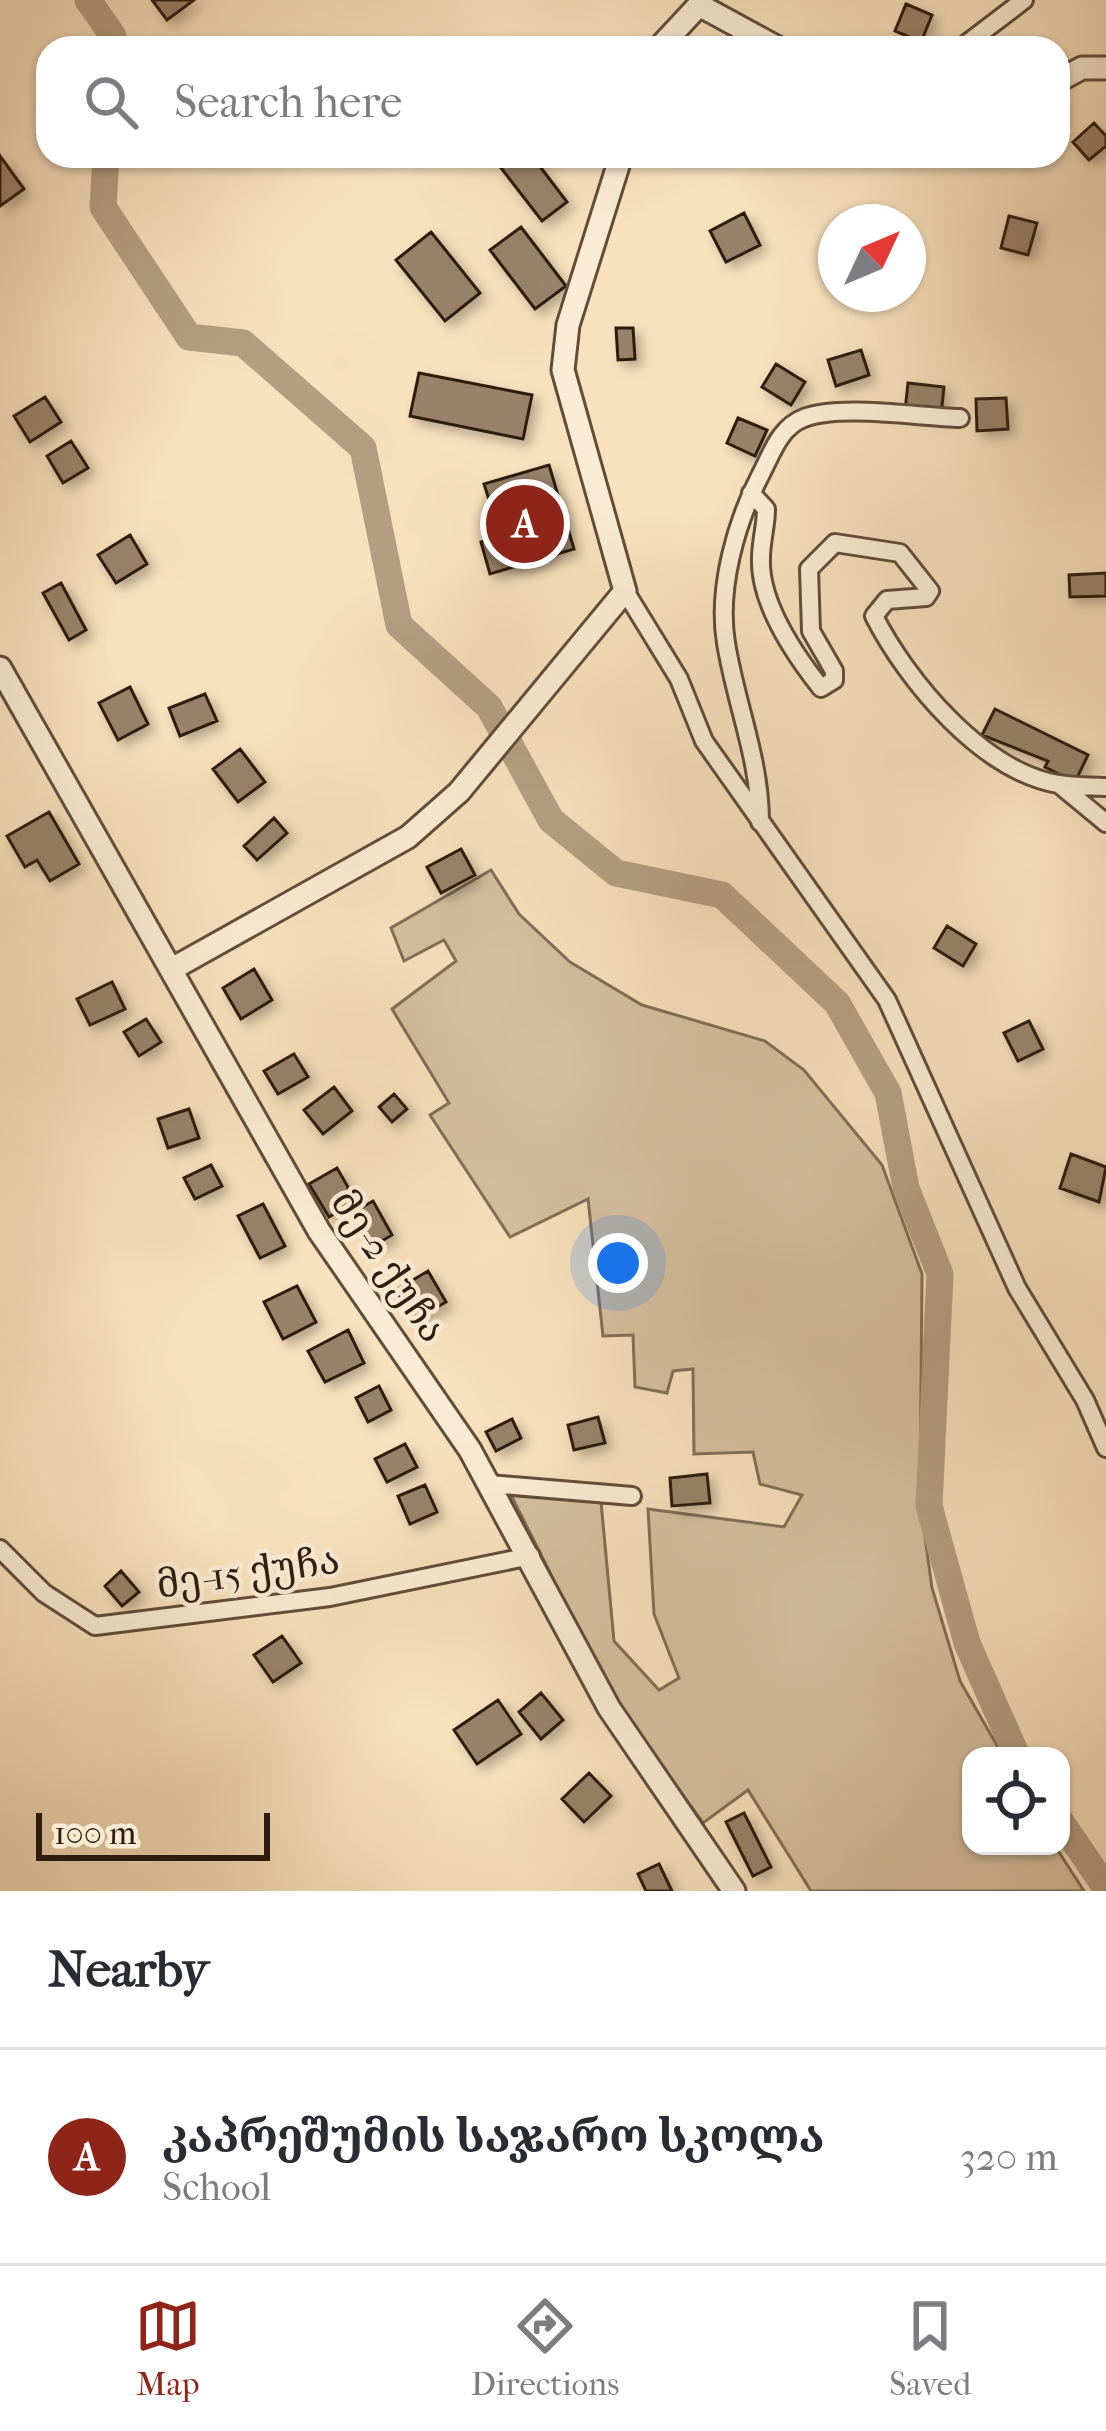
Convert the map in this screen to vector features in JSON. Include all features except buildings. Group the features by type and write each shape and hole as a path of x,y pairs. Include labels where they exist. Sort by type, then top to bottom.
{"street":[{"path":"977,36 1024,0"},
{"path":"669,36 698,2 757,36"},
{"path":"1070,74 1082,68 1106,68"},
{"path":"617,168 568,326 562,370 625,590 679,679 704,741 887,1000 1017,1288 1085,1400 1106,1448"},
{"path":"760,823 760,775 725,640 727,584 751,493 784,430 803,418 827,413 960,418"},
{"path":"751,493 766,509 760,562 774,607 797,656 821,688 834,680 834,670 811,631 808,569 836,543 900,553 930,591 926,597 886,600 875,609 893,653 950,722 988,750 1059,784 1106,823"},
{"path":"172,969 408,837 459,792 625,590"},
{"name":"მე-2 ქუჩა","path":"0,668 319,1231 489,1484 609,1708 734,1891"},
{"path":"1059,784 1106,787"},
{"path":"489,1484 632,1496"},
{"name":"მე-15 ქუჩა","path":"0,1549 44,1593 95,1626 330,1597 531,1556"}],"shaded area":[{"path":"491,870 519,914 570,962 642,1005 765,1041 804,1070 882,1165 922,1274 920,1501 932,1588 960,1681 998,1747 962,1747 962,1855 1061,1855 1084,1891 811,1891 748,1790 703,1823 613,1698 509,1491 601,1502 614,1641 659,1690 679,1678 654,1614 648,1509 784,1527 802,1495 760,1484 753,1452 694,1454 693,1369 673,1371 667,1393 635,1387 633,1335 603,1336 588,1199 510,1237 430,1115 449,1103 392,1009 456,961 444,940 404,961 391,928"}],"waterway":[{"path":"88,0 113,36"},
{"path":"105,168 103,207 189,337 243,343 363,448 399,625 489,707 551,820 616,873 722,895 837,1003 888,1093 906,1188 940,1274 929,1506 967,1643 1013,1747"},
{"path":"1070,1835 1106,1888"}],"place":[{"name":"კაპრეშუმის საჯარო სკოლა","path":"525,524"}]}
